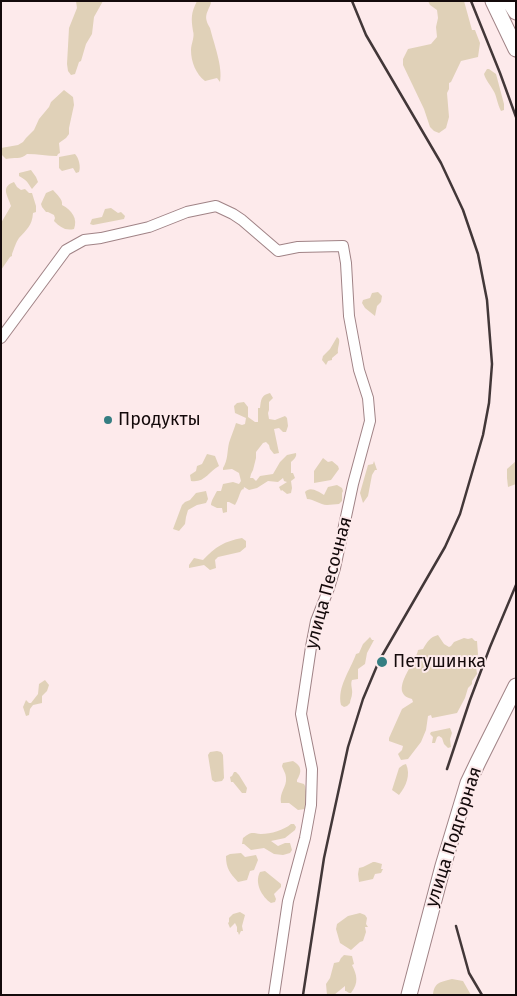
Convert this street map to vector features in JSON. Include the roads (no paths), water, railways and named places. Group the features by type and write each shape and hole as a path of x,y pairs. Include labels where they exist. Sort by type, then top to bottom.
{"main road":[{"path":"493,1 516,49"},
{"path":"509,1 516,12"},
{"name":"улица Подгорная","path":"409,995 443,866 468,783 516,686"}],"street":[{"name":"улица Песочная","path":"1,338 66,250 84,240 149,227 187,212 216,206 242,220 278,251 298,247 343,246 346,263 349,316 359,370 368,398 370,421 353,484 335,568 316,621 311,647 301,714 312,769 311,805 305,838 288,901 274,995"}],"railway":[{"path":"303,995 324,858 348,747 363,699 379,661 445,547 460,514 483,435 489,403 492,364 487,300 478,254 463,210 441,163 366,35 352,1"},
{"path":"471,1 516,117"},
{"path":"447,769 470,700 516,585"},
{"path":"456,926 469,973 482,995"}],"place":[{"name":"Продукты","path":"108,420"},
{"name":"Петушинка","path":"382,662"}]}
